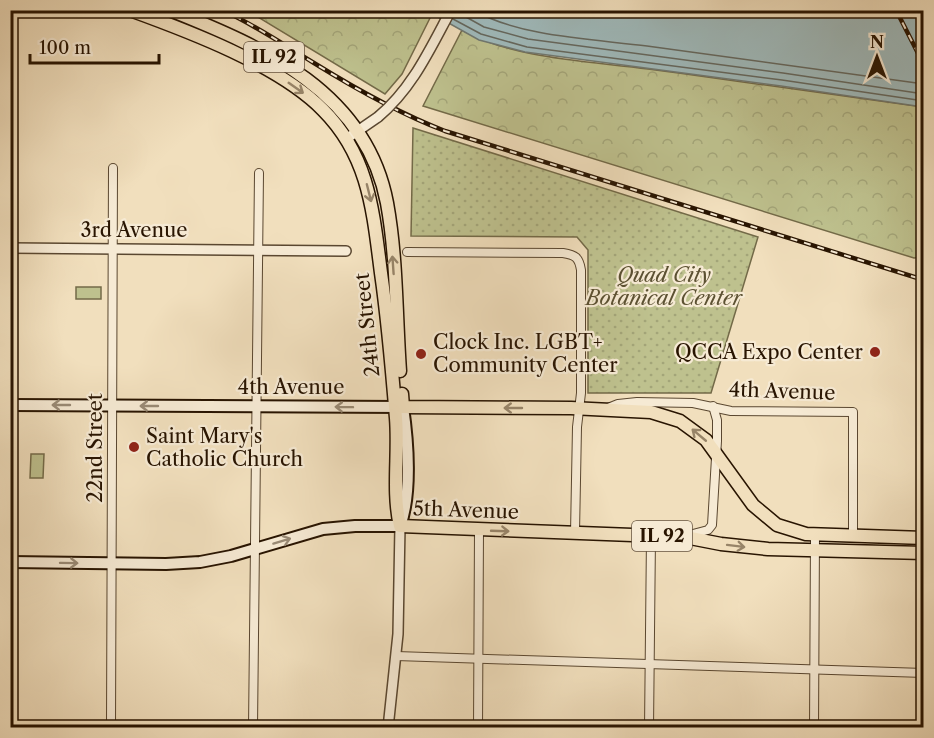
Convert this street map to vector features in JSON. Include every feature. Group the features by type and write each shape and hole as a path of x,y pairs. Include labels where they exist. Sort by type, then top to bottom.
{"main road":[{"name":"IL 92","path":"130,10 219,46 275,74 318,105 346,139"},
{"name":"IL 92","path":"170,10 275,58 301,74 325,93 358,131"},
{"name":"24th Street","path":"358,131 369,149 387,203 399,407 396,512 400,526"},
{"name":"24th Street","path":"346,139 365,178 373,207 399,407"},
{"name":"4th Avenue","path":"10,405 575,409"},
{"path":"575,409 651,412 680,421 706,440 763,515 777,525 790,530 814,535 924,538"},
{"name":"5th Avenue","path":"10,562 110,564 200,562 231,556 340,526 400,526 685,537 753,548 924,553"}],"street":[{"path":"346,139 378,117 399,97 451,10"},
{"name":"22nd Street","path":"111,728 110,564 114,168"},
{"path":"253,728 259,173"},
{"name":"3rd Avenue","path":"10,248 346,251"},
{"path":"407,252 563,253 579,259 581,270 575,409 577,427 574,533"},
{"name":"4th Avenue","path":"603,410 618,404 637,402 693,403 731,411 853,412 853,536"},
{"path":"685,537 710,528 717,455 717,420 713,406"},
{"name":"24th Street","path":"388,728 396,656 400,526"},
{"path":"478,728 479,530"},
{"path":"814,535 814,728"},
{"path":"649,728 651,536"},
{"path":"396,656 924,673"}],"green space":[{"path":"427,10 432,14 402,74 385,94 248,11"},
{"path":"462,30 482,40 528,53 923,107 923,257 914,258 423,106"},
{"name":"Quad City Botanical Center","path":"413,128 758,237 711,393 588,393 588,250 577,237 411,236"},
{"path":"76,287 101,287 101,299 76,299"},
{"path":"31,454 44,454 43,478 30,478"}],"water":[{"path":"427,11 923,11 923,107 525,52 479,40"}],"railway":[{"path":"222,10 378,100 445,131 924,280"},
{"path":"896,10 924,65"}],"place":[{"name":"QCCA Expo Center","path":"875,352"},
{"name":"Clock Inc. LGBT+ Community Center","path":"421,354"},
{"name":"Saint Mary's Catholic Church","path":"134,447"}]}
